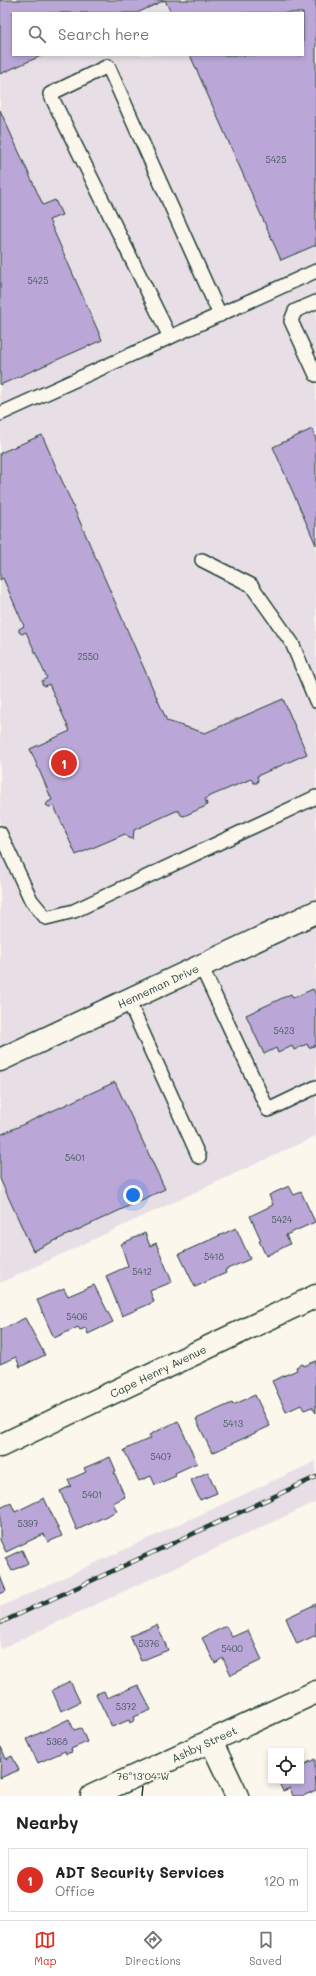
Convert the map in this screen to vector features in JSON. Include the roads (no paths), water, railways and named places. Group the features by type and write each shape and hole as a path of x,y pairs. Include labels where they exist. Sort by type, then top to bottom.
{"street":[{"name":"Henneman Drive","path":"0,1060 316,912"},
{"name":"Cape Henry Avenue","path":"0,1446 316,1296"},
{"name":"Ashby Street","path":"92,1796 316,1692"},
{"path":"211,1741 237,1796"}],"lane":[{"path":"170,337 50,94 108,66 220,315"},
{"path":"0,414 316,271"},
{"path":"316,302 295,311 291,321 316,375"},
{"path":"202,560 251,585 292,643 316,702"},
{"path":"0,833 31,900 46,918 74,911 316,797"},
{"path":"202,966 268,1110 316,1087"},
{"path":"128,1000 199,1157"}],"railway":[{"path":"0,1623 316,1477"}],"place":[{"name":"ADT Security Services","path":"64,763"}]}
